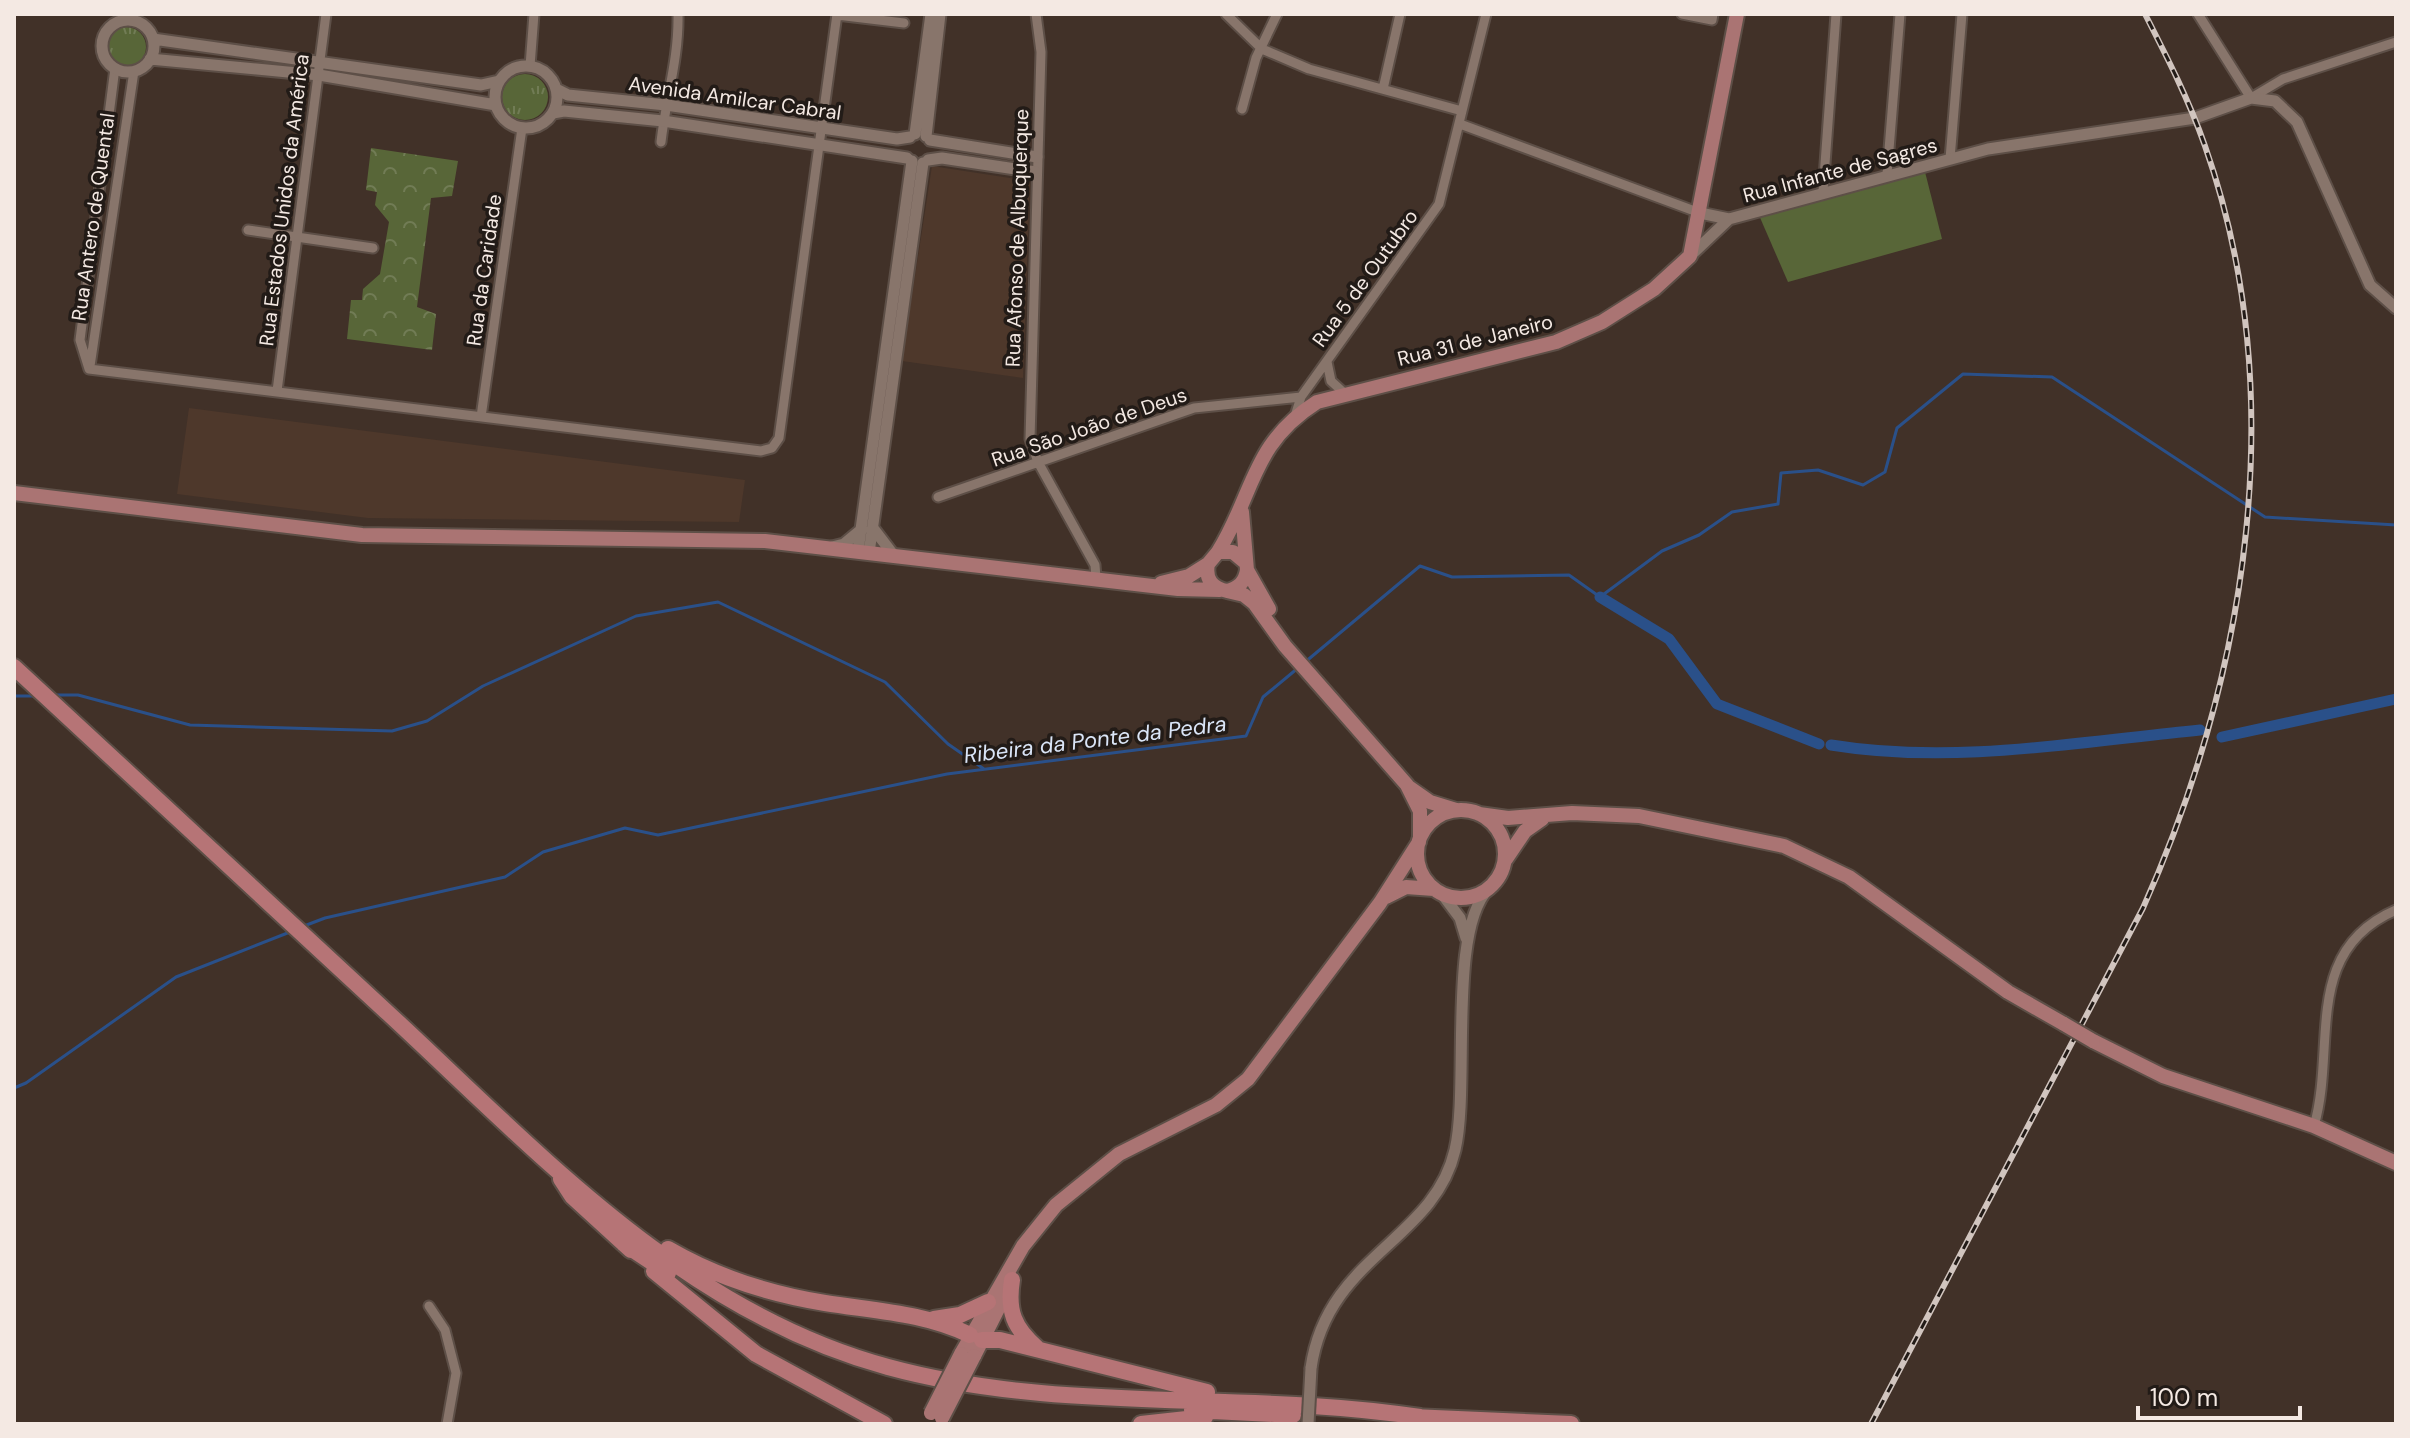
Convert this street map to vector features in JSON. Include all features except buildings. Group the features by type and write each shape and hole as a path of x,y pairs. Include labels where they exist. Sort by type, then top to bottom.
{"highway":[{"path":"14,667 555,1171 674,1265 747,1311 807,1340 890,1368 969,1384 1029,1391 1248,1401 1420,1417 1571,1424"},
{"path":"555,1171 572,1196 623,1243 756,1354 878,1422"},
{"path":"612,1215 689,1261 739,1282 822,1303 932,1319 976,1338 1038,1349 1248,1401"},
{"path":"623,1243 759,1328 821,1356 880,1376 950,1390 1026,1400 1382,1419 1420,1417"},
{"path":"1012,1280 1009,1302 1013,1320 1022,1335 1038,1349"},
{"path":"932,1319 960,1315 988,1302"},
{"path":"1141,1424 1235,1412"}],"main road":[{"path":"1690,256 1737,14"},
{"name":"Rua 31 de Janeiro","path":"1213,558 1242,506 1253,473 1270,443 1295,416 1317,402 1343,392 1556,342 1602,322 1654,289 1690,256"},
{"path":"14,493 362,535 765,541 892,553 1178,589 1224,590 1244,595 1407,785 1430,802 1508,818 1558,814 1659,819 1764,840 1800,852 1849,877 2008,992 2093,1041 2163,1076 2314,1126 2396,1163"},
{"path":"1224,590 1241,584 1246,566 1242,506"},
{"path":"1157,584 1189,576 1213,558 1233,552 1246,566 1288,644"},
{"path":"1213,558 1208,579 1224,590"},
{"path":"1407,785 1420,811 1420,870 1438,892"},
{"path":"976,1338 988,1302 1035,1228 1069,1194 1119,1154 1216,1105 1239,1088 1380,903 1436,818 1459,810"},
{"path":"1479,814 1500,834 1504,863"},
{"path":"1380,903 1406,887 1467,898 1489,888 1529,827 1558,814"},
{"path":"934,1420 976,1338 1069,1194"}],"street":[{"name":"Rua Estados Unidos da América","path":"277,391 326,14"},
{"path":"530,66 534,14"},
{"path":"661,142 668,84 676,64 678,14"},
{"path":"89,369 622,437 761,451 772,448 779,438 837,14 904,23"},
{"path":"917,161 933,153 920,137 931,14"},
{"path":"917,161 904,149 920,137 940,14"},
{"name":"Rua Afonso de Albuquerque","path":"1036,14 1041,52 1030,439 1038,462 1095,565 1096,578"},
{"path":"1226,14 1262,49 1335,78 1462,111"},
{"path":"1242,109 1256,58 1277,14"},
{"path":"1383,89 1400,14"},
{"name":"Rua 5 de Outubro","path":"1295,416 1301,397 1439,204 1486,14"},
{"path":"1682,14 1712,20 1713,14"},
{"path":"1823,191 1836,14"},
{"path":"1887,174 1900,14"},
{"path":"1950,159 1962,14"},
{"path":"2198,14 2251,98"},
{"path":"150,59 153,39 145,26 132,17 114,24 103,37 103,55 115,68 134,71 150,59 319,75 496,105"},
{"path":"153,39 481,85 499,81 512,69 530,66 546,73 556,89 553,113 540,125 522,128 505,120 496,105 499,81"},
{"path":"2251,98 2283,79 2396,42"},
{"name":"Rua Antero de Quental","path":"89,369 80,340 115,68"},
{"name":"Rua Antero de Quental","path":"89,369 134,71"},
{"name":"Avenida Amilcar Cabral","path":"556,89 568,95 666,105 897,139 920,137 1037,157"},
{"path":"2251,98 2275,101 2297,122 2370,285 2396,308"},
{"name":"Rua Infante de Sagres","path":"1460,124 1700,213 1729,219 1823,191 1988,149 2195,118 2251,98"},
{"name":"Avenida Amilcar Cabral","path":"553,113 564,111 663,121 820,143 917,161 942,158 1036,172"},
{"name":"Rua da Caridade","path":"481,417 522,128"},
{"path":"863,552 917,161"},
{"name":"Rua 31 de Janeiro","path":"1690,256 1729,219"},
{"path":"248,230 373,248"},
{"path":"1327,362 1331,381 1343,392"},
{"name":"Rua São João de Deus","path":"938,497 1194,408 1301,397"},
{"path":"829,548 844,544 867,528"},
{"path":"867,528 892,553"},
{"path":"1308,1424 1311,1368 1320,1331 1338,1295 1361,1268 1418,1215 1439,1190 1450,1168 1460,1112 1467,954 1475,912 1489,888"},
{"path":"1438,892 1460,918 1467,954"},
{"path":"2314,1126 2321,1094 2323,1046 2338,964 2357,933 2396,910"},
{"path":"429,1306 445,1330 456,1373 447,1424"}],"shaded area":[{"path":"932,166 1030,181 1023,378 902,361"},
{"path":"189,408 745,480 739,522 368,518 177,494"}],"green space":[{"path":"126,27 140,33 146,47 140,61 126,67 112,61 106,47 112,33"},
{"path":"525,74 541,81 548,97 541,113 525,120 509,113 502,97 509,81"},
{"path":"371,148 458,161 452,196 431,198 417,307 436,314 432,350 347,339 351,300 362,300 363,289 380,274 389,222 375,205 377,192 366,190"},
{"path":"1924,168 1942,239 1788,282 1758,213"}],"waterway":[{"name":"Ribeira da Ponte da Pedra","path":"1304,663 1420,566 1452,577 1569,575 1600,597 1662,551 1699,535 1732,512 1778,504 1781,473 1818,470 1863,485 1885,472 1897,428 1963,374 2052,377 2265,517 2396,525"},
{"path":"1600,597 1669,639 1717,704 1819,744"},
{"path":"56,695 78,695 190,725 392,731 427,721 483,686 636,616 718,602 885,682 948,744 984,769"},
{"name":"Ribeira da Ponte da Pedra","path":"304,926 325,918 505,877 543,852 625,828 658,835 947,774 1246,736 1263,697 1298,668"},
{"path":"14,696 36,696"},
{"path":"2222,737 2396,699"},
{"path":"1831,745 1877,751 1969,752 2016,750 2200,730"},
{"name":"Ribeira da Ponte da Pedra","path":"14,1088 26,1083 176,977 290,932"}],"railway":[{"path":"1871,1424 2143,908 2179,818 2209,725 2232,629 2246,532 2251,434 2247,337 2232,240 2205,146 2185,95 2145,14"}]}
